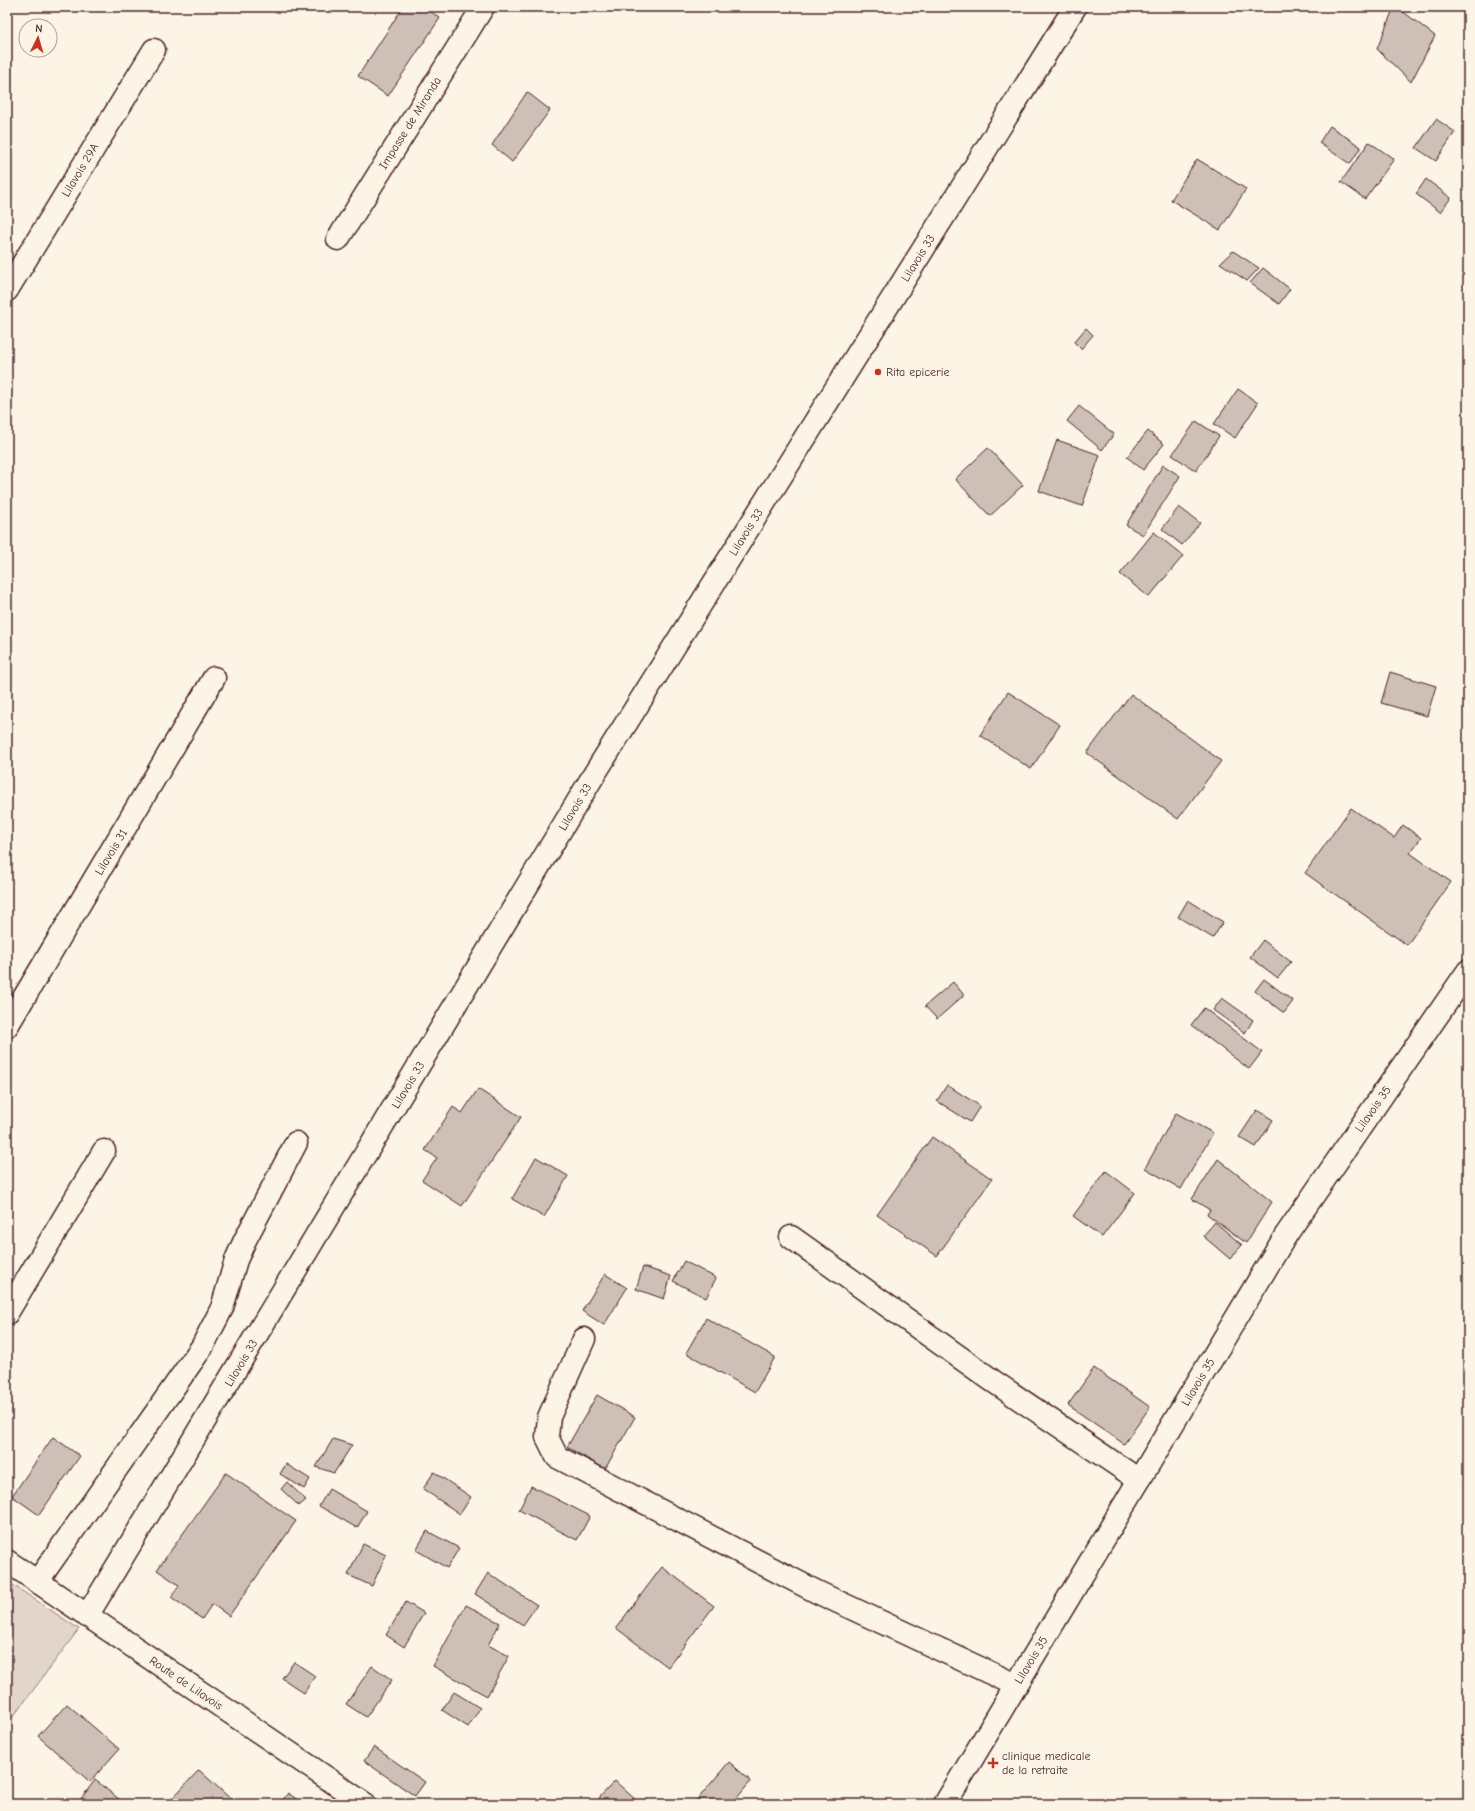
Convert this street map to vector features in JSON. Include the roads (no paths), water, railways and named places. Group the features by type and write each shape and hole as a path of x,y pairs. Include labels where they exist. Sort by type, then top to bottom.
{"street":[{"name":"Impasse de Miranda","path":"338,239 483,7"},
{"name":"Lilavois 33","path":"87,1616 595,773 1075,7"},
{"name":"Lilavois 29A","path":"7,290 154,50"},
{"name":"Lilavois 31","path":"7,1026 214,678"},
{"name":"Lilavois 35","path":"945,1804 1286,1235 1468,971"},
{"path":"37,1582 202,1347 222,1308 236,1260 245,1240 296,1143"},
{"path":"7,1313 104,1151"},
{"path":"791,1237 993,1381 1139,1480"},
{"path":"584,1339 549,1417 546,1437 557,1457 817,1592 1016,1685"},
{"name":"Route de Lilavois","path":"7,1561 365,1804"}],"place":[{"name":"Rita epicerie","path":"878,372"},
{"name":"clinique medicale de la retraite","path":"993,1763"}]}
